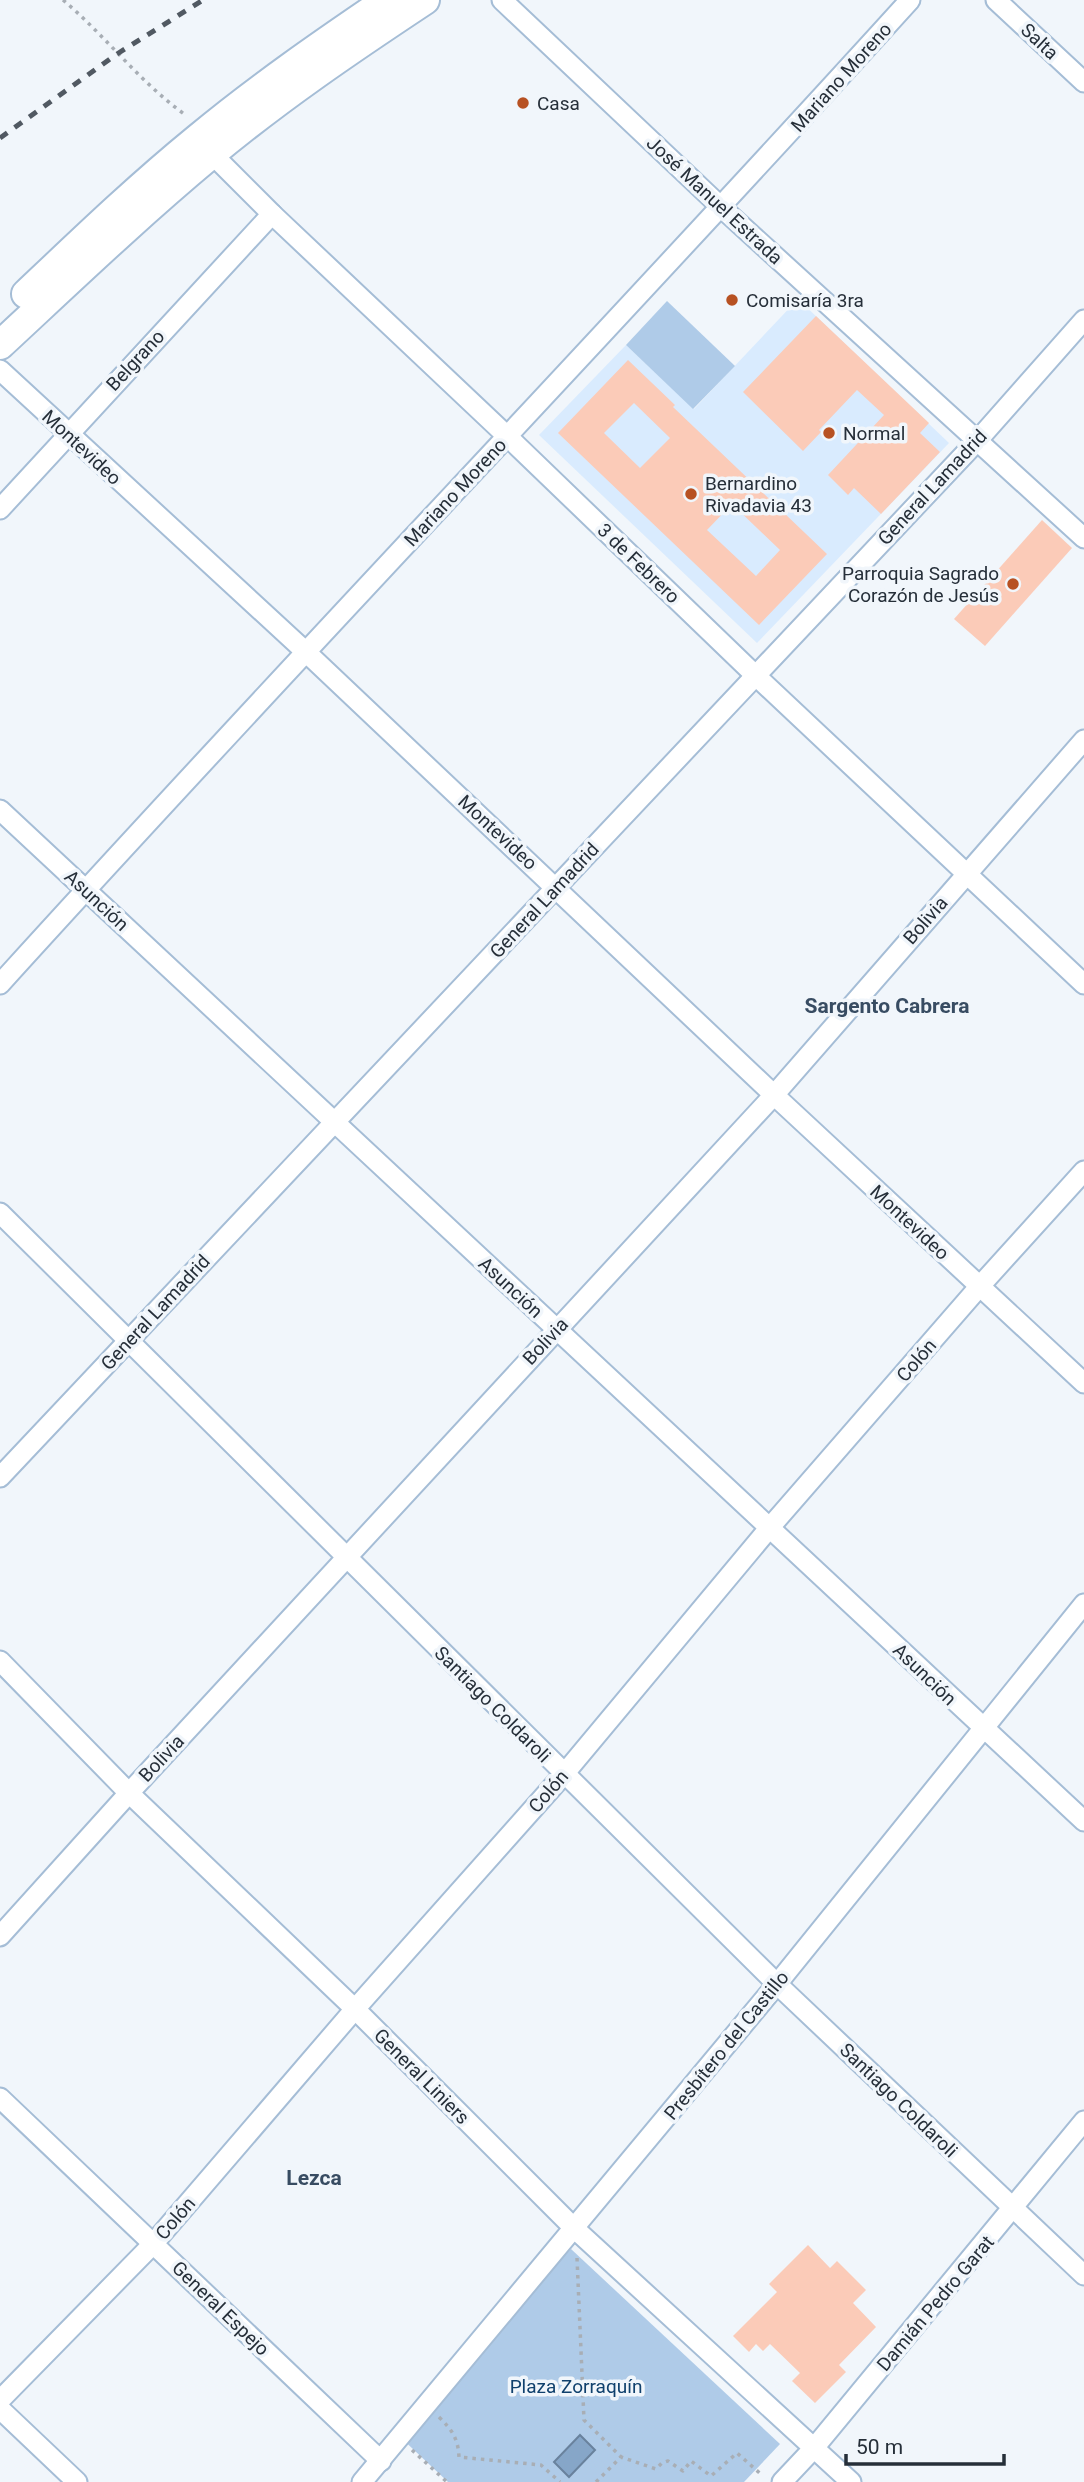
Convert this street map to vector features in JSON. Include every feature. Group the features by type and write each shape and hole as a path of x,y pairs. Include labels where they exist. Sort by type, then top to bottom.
{"main road":[{"path":"0,319 110,215 201,138 313,51 387,0"},
{"path":"0,345 122,231 201,138 318,71 425,0"}],"street":[{"name":"José Manuel Estrada","path":"502,0 722,208 1084,538"},
{"name":"Mariano Moreno","path":"0,984 722,208 910,0"},
{"name":"Salta","path":"996,0 1084,82"},
{"name":"3 de Febrero","path":"201,138 272,214 508,436 755,676 1084,984"},
{"name":"Belgrano","path":"0,509 272,214"},
{"name":"General Lamadrid","path":"0,1477 976,441 1084,320"},
{"name":"Montevideo","path":"0,370 307,653 1084,1384"},
{"name":"Bolivia","path":"0,1936 774,1095 1084,740"},
{"name":"Asunción","path":"0,810 1084,1821"},
{"name":"Colón","path":"0,2400 153,2244 355,2009 564,1774 771,1527 979,1287 1084,1171"},
{"name":"Santiago Coldaroli","path":"0,1213 777,1984 1084,2275"},
{"name":"Presbítero del Castillo","path":"362,2482 777,1984 1084,1604"},
{"name":"General Liniers","path":"0,1661 129,1793 355,2009 575,2229 851,2482"},
{"name":"General Espejo","path":"0,2098 381,2461"},
{"name":"Damián Pedro Garat","path":"782,2482 814,2448 1084,2121"},
{"path":"0,2409 77,2482"}],"path":[{"path":"63,0 90,22 117,54 170,104 201,138"},
{"path":"575,2229 584,2420 621,2457 656,2469 668,2461 683,2471 691,2461 711,2476 737,2453 770,2482"},
{"path":"427,2406 452,2430 458,2443 459,2457 541,2465 560,2482"},
{"path":"400,2439 447,2482"},
{"path":"596,2482 621,2457"}],"shaded area":[{"path":"798,299 949,443 757,643 539,435 626,345 694,409"},
{"path":"580,2435 595,2450 569,2477 554,2462"}],"green space":[{"path":"667,301 735,366 693,409 626,345"},
{"name":"Plaza Zorraquín","path":"571,2249 780,2444 744,2482 448,2482 397,2434"}],"building":[{"path":"816,316 929,423 920,433 940,452 881,514 854,488 848,495 828,475 884,415 857,390 803,451 743,392"},
{"name":"Bernardino Rivadavia 43","path":"628,360 675,405 673,407 827,554 759,625 558,433","holes":["634,403 670,438 640,468 604,433","732,504 780,550 756,576 707,530"]},
{"name":"Parroquia Sagrado Corazón de Jesús","path":"1042,520 1072,548 985,646 954,619"},
{"path":"808,2245 830,2268 837,2261 866,2290 853,2303 876,2327 839,2365 846,2372 815,2403 792,2381 800,2373 770,2344 763,2351 756,2344 749,2352 733,2336 777,2292 769,2284"}],"railway":[{"path":"0,138 117,54 203,0"}],"place":[{"name":"Casa","path":"523,103"},
{"name":"Comisaría 3ra","path":"732,300"},
{"name":"Normal","path":"829,433"},
{"name":"Bernardino Rivadavia 43","path":"691,494"},
{"name":"Parroquia Sagrado Corazón de Jesús","path":"1013,584"}],"district":[{"name":"Sargento Cabrera","path":"887,1006"},
{"name":"Lezca","path":"314,2178"}]}
